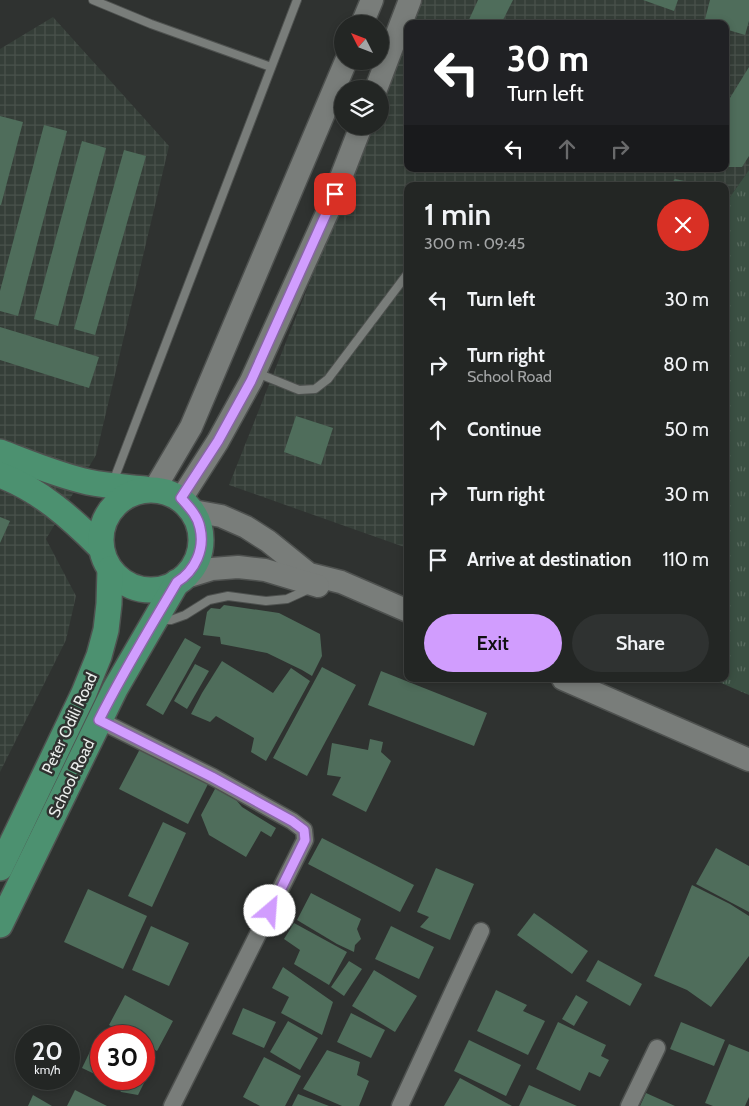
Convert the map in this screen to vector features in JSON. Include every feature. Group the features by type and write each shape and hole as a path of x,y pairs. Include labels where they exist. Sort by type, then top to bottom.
{"main road":[{"path":"366,15 372,0"},
{"path":"379,80 410,0"},
{"path":"151,490 191,427 342,70"},
{"path":"187,505 218,441 251,381 328,211 358,135"},
{"path":"0,452 86,482 165,491 187,505 221,516 246,528 268,541 309,574 341,582 404,609"},
{"path":"0,475 35,492 56,506 74,521 106,559 122,582 138,589 156,590 171,586 212,568 238,567 265,570 316,586 341,582"},
{"path":"106,559 102,530 108,514 120,501 135,492 151,490"},
{"path":"181,580 196,563 201,546 200,527 187,505"},
{"name":"Peter Odili Road","path":"0,868 84,693 99,656 106,630 109,604 106,559"},
{"name":"School Road","path":"0,924 114,688 154,620 181,580"},
{"path":"570,682 749,760"}],"street":[{"path":"99,720 212,777 292,821 304,830 305,840 172,1106"},
{"path":"400,1106 481,931"},
{"path":"629,1106 657,1048"}],"lane":[{"path":"93,0 151,24 271,67"},
{"path":"112,486 297,0"},
{"path":"255,372 299,390 316,389 328,378 404,278"},
{"path":"154,620 171,620 185,615 209,600 228,596 266,601 280,600 287,599 316,586"}],"shaded area":[{"path":"423,0 749,0 749,170 729,198 729,182 404,182 404,547 229,485 368,135 389,135 389,83 404,46 404,172 729,172 729,20 415,20"},
{"path":"53,17 169,146 96,455 46,539 76,596 66,640 0,772 0,49"}],"green space":[{"path":"749,170 749,695 719,682 729,682 729,198"}],"building":[{"path":"478,0 513,0 503,20 469,20"},
{"path":"643,0 678,0 674,11"},
{"path":"710,0 749,0 749,21 745,35 729,30 729,20 705,20"},
{"path":"749,67 749,156 742,167 729,167 729,100"},
{"path":"0,116 23,122 1,205 0,205"},
{"path":"44,125 67,131 18,316 0,311 0,291"},
{"path":"82,141 106,148 58,326 34,319"},
{"path":"124,150 146,156 95,335 74,329"},
{"path":"675,179 689,182 672,182"},
{"path":"0,327 99,357 89,388 0,360"},
{"path":"296,416 333,428 321,465 284,452"},
{"path":"0,517 10,521 0,543"},
{"path":"224,605 279,613 320,634 322,656 312,676 267,653 221,644 220,637 203,635 207,612 211,608 220,609"},
{"path":"185,638 201,647 163,715 146,705"},
{"path":"222,661 273,693 291,668 310,681 266,761 251,752 254,738 216,716 210,722 191,714"},
{"path":"195,664 209,671 187,709 174,701"},
{"path":"322,667 356,685 307,776 273,758"},
{"path":"381,671 404,680 404,682 409,682 487,713 474,746 368,705"},
{"path":"370,739 383,742 381,752 391,761 366,812 332,795 341,777 327,775 332,743 368,750"},
{"path":"141,747 209,782 188,824 119,789"},
{"path":"216,787 232,795 242,807 276,828 271,837 261,831 246,857 209,835 201,815"},
{"path":"163,822 186,833 152,907 128,896"},
{"path":"322,838 414,885 400,912 308,864"},
{"path":"716,848 749,866 749,912 696,884"},
{"path":"436,868 474,884 450,940 420,927 429,917 417,912"},
{"path":"692,885 749,916 749,956 711,1007 687,990 654,976"},
{"path":"88,889 147,916 123,969 64,942"},
{"path":"311,893 361,919 357,929 361,939 355,945 354,952 297,920"},
{"path":"534,913 588,951 572,974 517,935"},
{"path":"294,923 347,952 329,985 294,964 300,950 284,939"},
{"path":"151,926 189,943 169,986 132,970"},
{"path":"391,926 434,947 419,979 375,959"},
{"path":"598,960 642,984 630,1006 586,981"},
{"path":"349,961 362,969 344,996 331,987"},
{"path":"283,967 333,1002 322,1035 281,1013 289,997 272,988"},
{"path":"374,970 417,996 395,1032 352,1006"},
{"path":"496,990 527,1005 523,1011 545,1021 528,1055 477,1031"},
{"path":"125,995 173,1021 157,1051 155,1050 155,1025 109,1025"},
{"path":"576,995 588,1002 574,1026 562,1019"},
{"path":"243,1008 276,1022 264,1048 232,1034"},
{"path":"351,1013 385,1030 371,1058 337,1042"},
{"path":"288,1021 318,1038 300,1070 270,1052"},
{"path":"558,1022 606,1045 601,1056 609,1060 600,1077 589,1072 580,1091 536,1069"},
{"path":"681,1022 725,1040 714,1066 670,1049"},
{"path":"469,1040 521,1065 506,1096 454,1071"},
{"path":"729,1044 749,1052 749,1097 745,1106 713,1106 705,1103"},
{"path":"327,1050 360,1062 357,1075 369,1081 359,1106 342,1106 303,1089"},
{"path":"90,1052 90,1072 82,1068"},
{"path":"264,1057 301,1076 285,1106 260,1106 243,1097"},
{"path":"460,1078 512,1106 444,1106"},
{"path":"529,1085 577,1106 519,1106"},
{"path":"75,1090 107,1106 67,1106"},
{"path":"120,1090 140,1090 138,1095 121,1092"},
{"path":"646,1093 675,1106 640,1106"},
{"path":"298,1094 329,1106 292,1106"},
{"path":"33,1095 52,1106 28,1106"}],"route":[{"path":"270,911 305,840 304,830 292,821 212,777 99,720 136,649 177,582 186,577 196,563 201,546 200,527 193,511 181,498 218,441 251,381 335,194"}]}
